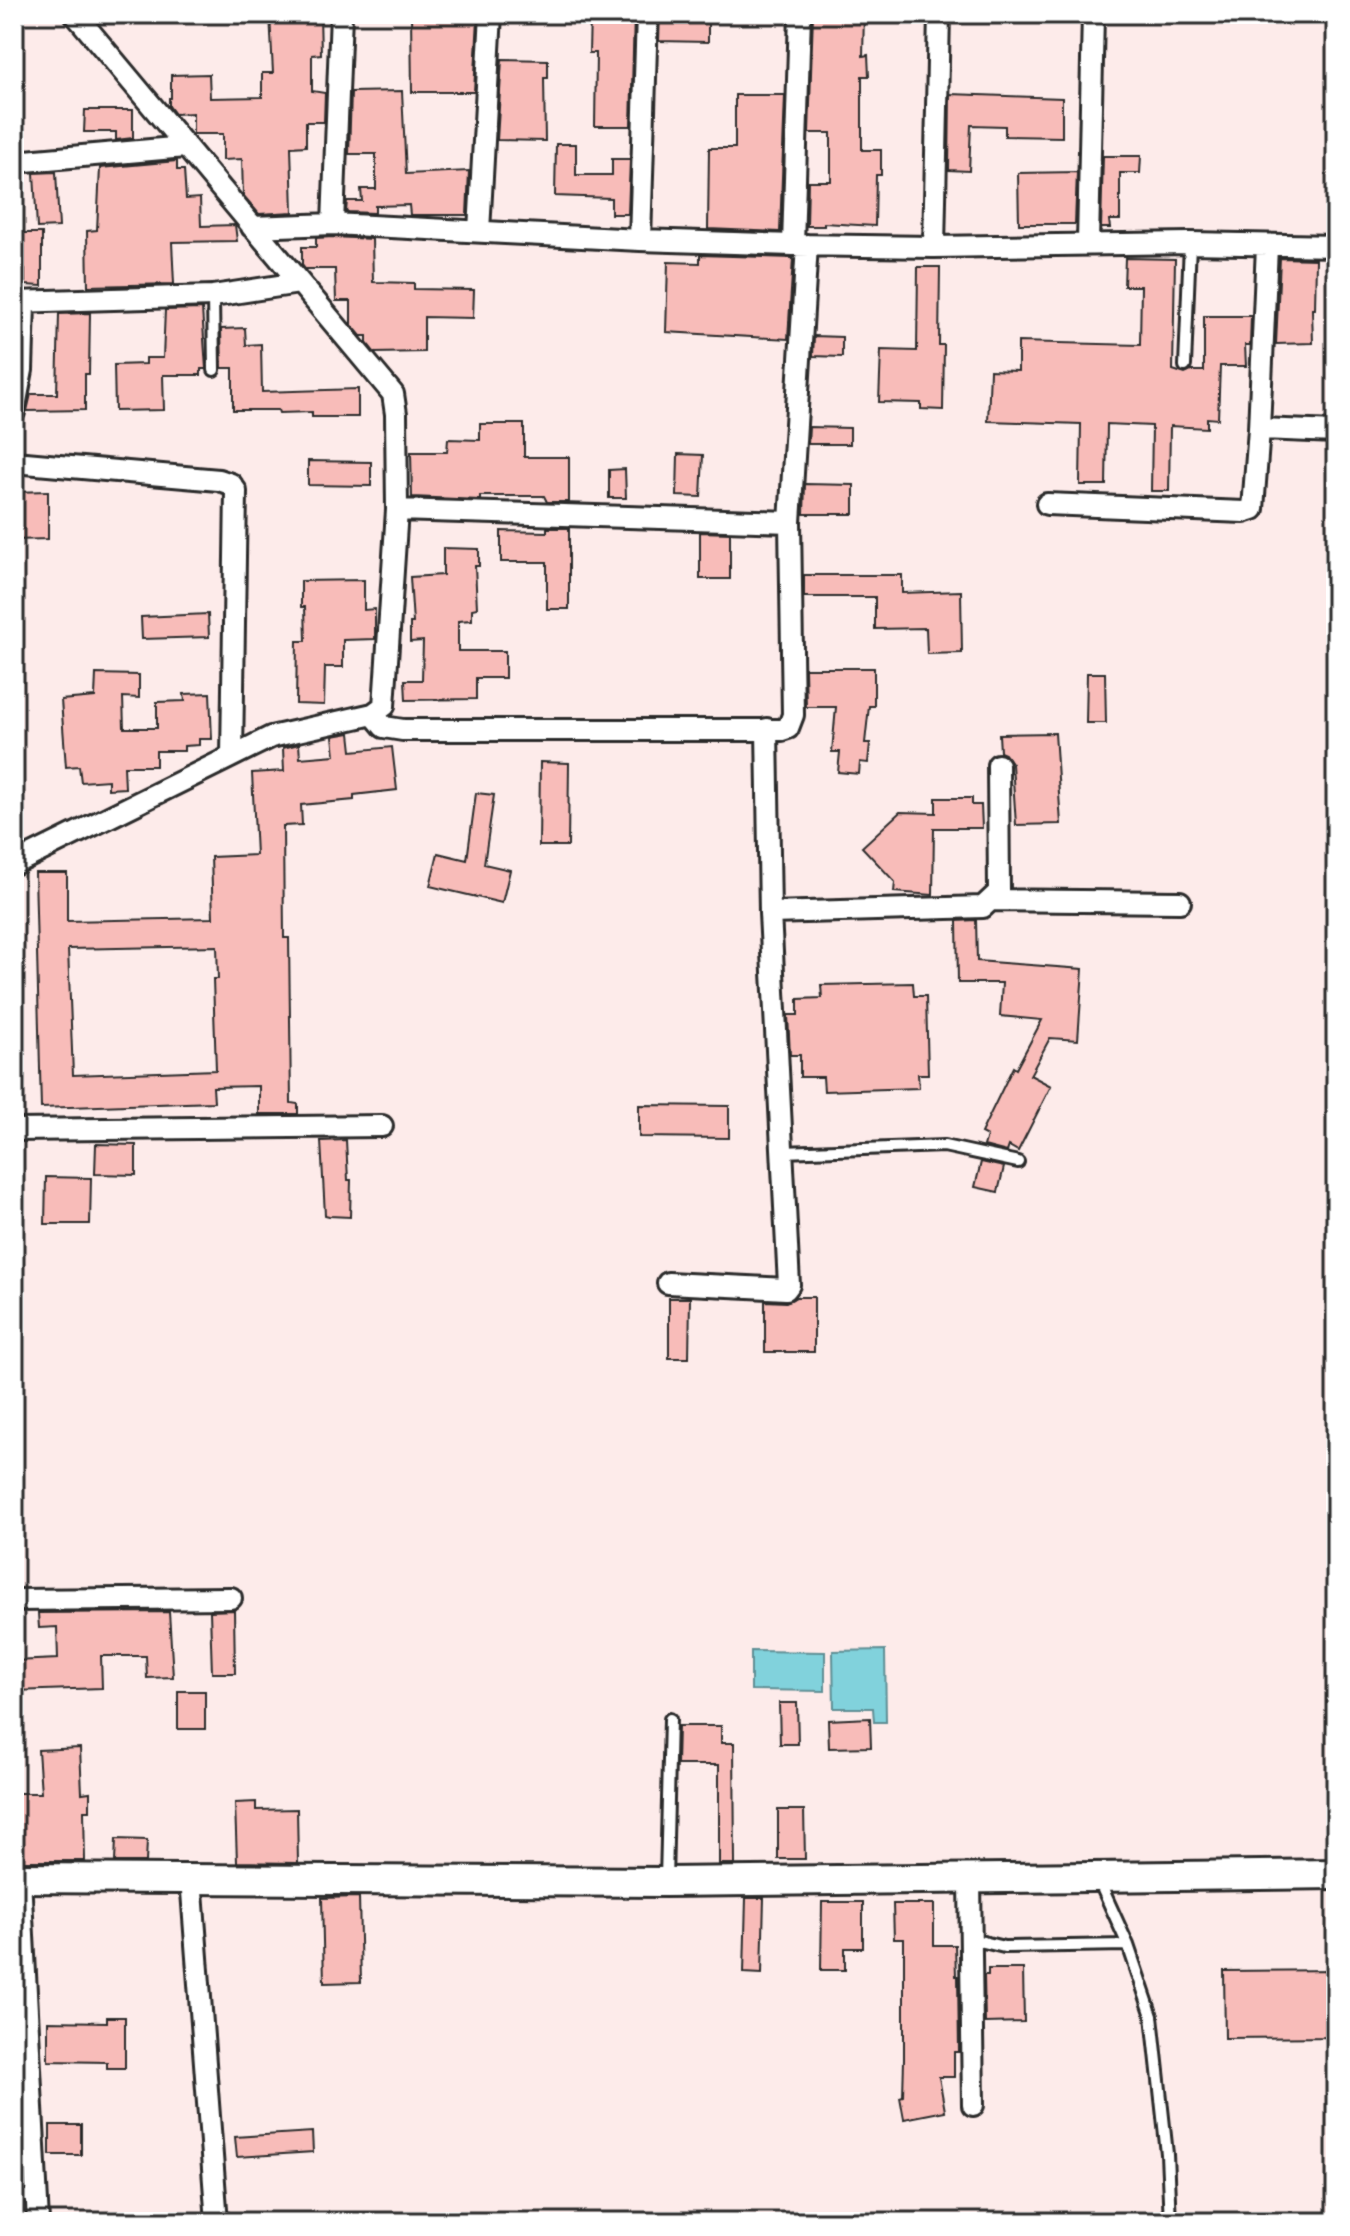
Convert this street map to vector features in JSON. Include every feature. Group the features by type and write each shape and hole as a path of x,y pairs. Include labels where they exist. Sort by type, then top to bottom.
{"street":[{"path":"14,864 271,737 373,714 384,706 397,510 393,394 75,14"},
{"path":"333,224 341,14"},
{"path":"479,231 491,14"},
{"path":"640,240 647,14"},
{"path":"373,714 384,727 403,730 788,728 793,715 790,522 800,245 800,14"},
{"path":"934,247 939,14"},
{"path":"1088,243 1093,14"},
{"path":"14,162 185,147"},
{"path":"252,227 333,224 800,245 934,247 1190,243 1336,246"},
{"path":"1047,504 1250,511 1255,504 1267,246"},
{"path":"14,412 22,370 19,302 213,296 299,283"},
{"path":"1259,429 1336,432"},
{"path":"14,462 219,480 231,484 236,491 232,756"},
{"path":"397,510 790,522"},
{"path":"668,1283 788,1287 770,913 767,729"},
{"path":"770,913 983,907 999,892 998,765"},
{"path":"992,900 1180,902"},
{"path":"14,1130 382,1126"},
{"path":"14,1600 231,1598"},
{"path":"38,2222 17,1878 666,1882 1336,1874"},
{"path":"191,1878 217,2222"},
{"path":"970,1880 973,2105"}],"lane":[{"path":"1185,366 1190,243"},
{"path":"213,296 214,370"},
{"path":"783,1152 944,1146 1018,1162"},
{"path":"666,1882 670,1719"},
{"path":"1096,1875 1128,1945 1152,2016 1167,2154 1170,2222"},
{"path":"971,1939 1004,1947 1128,1945"},
{"path":"14,2197 37,2195"}],"water":[{"path":"885,1650 886,1722 874,1722 873,1708 834,1708 833,1651"},
{"path":"751,1651 825,1652 825,1691 751,1690"}],"building":[{"path":"270,14 320,14 321,54 312,55 312,91 325,93 324,122 306,122 306,146 291,147 293,212 259,214 243,195 242,159 223,160 223,134 193,134 193,113 175,114 169,106 169,98 171,75 209,74 210,98 262,97 262,73 273,73"},
{"path":"411,14 464,14 464,18 478,18 474,92 412,92"},
{"path":"590,14 634,14 631,126 595,126 596,53 589,53"},
{"path":"660,14 708,14 708,42 659,41"},
{"path":"813,14 864,14 863,56 868,55 869,76 862,76 862,150 881,150 881,175 876,175 875,226 824,223 824,226 807,226 808,181 831,181 831,133 809,133"},
{"path":"502,59 548,60 548,78 544,78 545,141 497,140"},
{"path":"402,91 406,174 469,171 467,215 410,215 409,205 375,206 375,213 346,212 347,201 362,201 361,189 376,189 376,154 349,154 351,92"},
{"path":"950,94 1062,98 1062,137 1005,136 1005,126 971,125 969,171 949,170"},
{"path":"735,95 785,95 780,232 708,229 709,148 735,148"},
{"path":"85,110 133,110 133,138 116,140 116,132 84,132"},
{"path":"556,144 576,144 576,175 612,175 612,159 630,159 628,214 611,214 611,198 555,196"},
{"path":"1103,156 1141,156 1140,173 1120,173 1120,220 1109,220 1110,228 1101,228"},
{"path":"177,161 177,170 184,170 186,199 200,198 201,226 235,225 237,241 172,242 174,284 88,286 87,231 97,230 100,168"},
{"path":"56,172 59,227 37,228 34,173"},
{"path":"1077,172 1075,224 1019,224 1018,173"},
{"path":"14,233 42,233 42,286 25,285 25,269 14,269"},
{"path":"316,238 372,239 373,282 414,283 414,289 474,290 473,318 424,317 424,352 375,353 367,343 367,336 361,336 351,324 351,301 336,301 335,269 305,269 302,265 302,247 316,247"},
{"path":"700,255 793,258 788,339 666,332 668,262 700,263"},
{"path":"1125,258 1175,259 1173,370 1185,374 1204,371 1204,316 1251,316 1250,345 1245,345 1246,366 1220,366 1218,419 1207,418 1207,428 1170,426 1169,491 1151,491 1152,426 1107,424 1106,485 1080,485 1081,424 988,421 990,370 1018,371 1018,342 1140,345 1141,286 1124,286"},
{"path":"1280,258 1316,259 1313,343 1276,344"},
{"path":"918,267 940,267 939,345 944,345 943,410 921,409 921,403 879,402 881,350 917,351"},
{"path":"202,309 206,369 201,369 201,375 163,375 164,410 115,411 114,365 146,364 146,358 163,358 165,310"},
{"path":"90,313 85,410 27,411 31,394 57,394 59,314"},
{"path":"245,328 246,345 261,344 262,392 358,389 358,417 312,417 312,412 233,410 233,368 222,368 221,329"},
{"path":"814,336 842,337 842,357 813,356"},
{"path":"480,424 524,424 524,457 569,457 569,502 547,502 544,496 480,496 480,500 412,497 411,452 447,452 448,439 480,440"},
{"path":"809,427 850,428 850,444 808,444"},
{"path":"678,454 703,455 701,497 677,496"},
{"path":"308,461 371,462 371,486 308,485"},
{"path":"625,469 626,498 609,498 609,470"},
{"path":"805,484 854,485 854,514 804,514"},
{"path":"48,491 48,539 14,540 14,492"},
{"path":"547,528 569,528 569,609 547,609 547,562 501,562 501,531 547,532"},
{"path":"700,532 730,533 730,579 700,579"},
{"path":"443,548 479,549 479,566 475,566 477,608 472,609 472,620 458,621 458,651 505,651 505,678 476,678 476,699 406,700 405,680 422,680 423,641 410,642 410,623 413,623 410,577 443,575"},
{"path":"804,575 902,575 902,593 961,591 962,653 927,654 926,628 875,629 875,597 804,597"},
{"path":"364,580 364,610 375,609 375,639 343,640 343,667 325,667 324,705 296,704 297,641 306,641 301,581"},
{"path":"208,614 209,637 142,639 141,617"},
{"path":"805,668 874,668 874,706 869,706 865,743 870,743 868,763 860,762 859,774 838,772 840,752 832,752 836,707 806,707"},
{"path":"1087,673 1105,673 1106,723 1086,723"},
{"path":"96,674 139,675 139,698 123,697 124,728 157,728 157,702 185,701 184,694 210,693 212,739 199,739 199,745 184,746 184,751 156,751 156,766 124,766 125,788 108,789 108,780 81,782 79,766 66,767 61,700 95,697"},
{"path":"350,733 352,751 392,747 397,790 354,795 354,800 301,805 302,825 283,826 284,938 289,938 291,1103 298,1104 298,1114 259,1114 259,1086 213,1087 214,1102 41,1108 35,873 67,873 67,921 213,918 211,857 256,855 252,773 284,771 283,748 299,744 300,758 335,755 333,736","holes":["217,946 218,979 213,979 216,1070 73,1075 68,949"]},
{"path":"1055,733 1061,824 1016,825 1012,764 1000,752 999,734"},
{"path":"540,762 569,763 568,846 539,846"},
{"path":"476,793 494,795 484,864 510,870 502,903 430,886 438,853 467,860"},
{"path":"936,798 972,798 972,805 981,805 982,828 934,828 933,895 894,892 895,882 862,847 900,812 936,813"},
{"path":"976,920 977,961 1083,969 1078,1040 1050,1038 1030,1075 1051,1086 1018,1151 1009,1146 1007,1152 984,1146 987,1136 981,1133 1013,1067 1016,1069 1042,1020 1000,1016 1002,983 958,983 957,921"},
{"path":"913,983 914,996 926,996 928,1074 918,1074 919,1088 824,1091 823,1077 800,1077 800,1055 790,1055 788,1015 798,1015 798,999 822,998 821,985"},
{"path":"639,1105 729,1106 729,1138 639,1137"},
{"path":"346,1140 348,1180 351,1180 350,1217 325,1215 321,1141"},
{"path":"96,1144 136,1145 136,1175 95,1174"},
{"path":"981,1162 1004,1167 998,1192 975,1187"},
{"path":"46,1177 91,1178 90,1224 45,1224"},
{"path":"796,1297 814,1297 814,1352 765,1352 765,1301 786,1302"},
{"path":"669,1298 690,1298 689,1358 669,1358"},
{"path":"234,1610 235,1673 212,1673 210,1611"},
{"path":"169,1612 173,1677 147,1678 146,1656 101,1656 102,1688 14,1691 14,1661 58,1659 57,1627 39,1628 38,1613"},
{"path":"178,1691 205,1691 205,1729 178,1729"},
{"path":"779,1703 797,1703 798,1744 780,1744"},
{"path":"870,1718 871,1747 829,1748 828,1720"},
{"path":"678,1726 721,1726 721,1743 734,1743 735,1864 719,1864 719,1765 677,1765"},
{"path":"80,1748 82,1793 90,1792 90,1811 84,1811 85,1861 14,1861 14,1811 18,1811 18,1793 41,1793 38,1750"},
{"path":"256,1802 256,1810 297,1809 298,1863 237,1862 235,1803"},
{"path":"778,1810 804,1810 805,1859 778,1859"},
{"path":"116,1839 147,1840 146,1862 115,1862"},
{"path":"359,1897 361,1982 324,1983 322,1898"},
{"path":"746,1898 764,1898 762,1974 744,1973"},
{"path":"822,1902 863,1902 863,1948 845,1948 845,1970 821,1970"},
{"path":"893,1904 934,1904 934,1945 955,1945 958,1976 959,2052 954,2052 954,2077 939,2077 945,2111 904,2119 900,2097 903,2096 904,2060 904,1939 894,1939"},
{"path":"988,1969 1023,1969 1024,2022 985,2023 984,1975 988,1975"},
{"path":"1336,1970 1336,2037 1225,2038 1224,1971"},
{"path":"107,2017 125,2017 125,2068 107,2068 107,2062 48,2061 48,2021 107,2022"},
{"path":"50,2125 81,2125 81,2155 50,2155"},
{"path":"312,2132 313,2152 237,2157 235,2137"}]}
